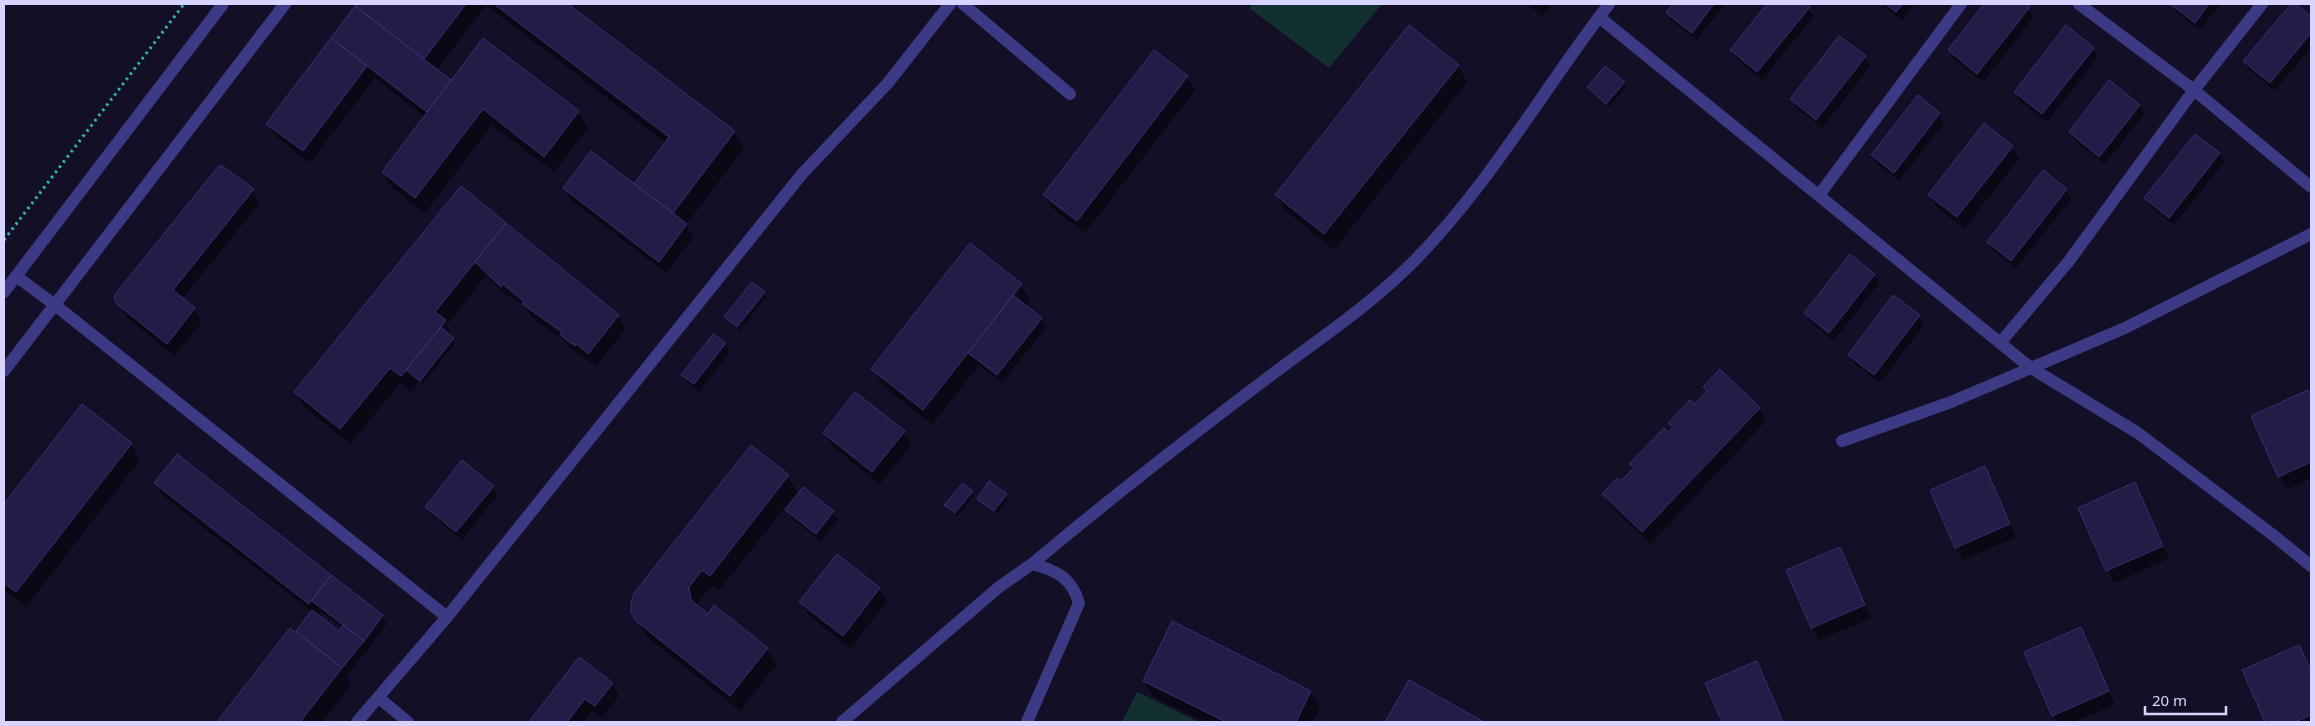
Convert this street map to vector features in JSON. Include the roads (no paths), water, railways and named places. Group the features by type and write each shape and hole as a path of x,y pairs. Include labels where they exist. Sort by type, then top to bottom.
{"street":[{"path":"4,292 223,4"},
{"path":"4,371 285,4"},
{"path":"356,722 379,698 447,617 802,174 888,84 950,4"},
{"path":"963,4 1070,94"},
{"path":"842,722 999,587 1032,564 1132,481 1264,380 1359,311 1415,260 1462,207 1609,4"},
{"path":"1819,195 1961,4"},
{"path":"2079,4 2194,90 2311,188"},
{"path":"2000,342 2069,261 2194,90 2262,4"},
{"path":"1599,16 2031,368 2138,433 2308,559"},
{"path":"1842,441 1952,402 2124,328 2311,234"},
{"path":"16,276 447,617"},
{"path":"1027,722 1079,603 1075,589 1053,569 1032,564"},
{"path":"379,698 408,722"}]}
